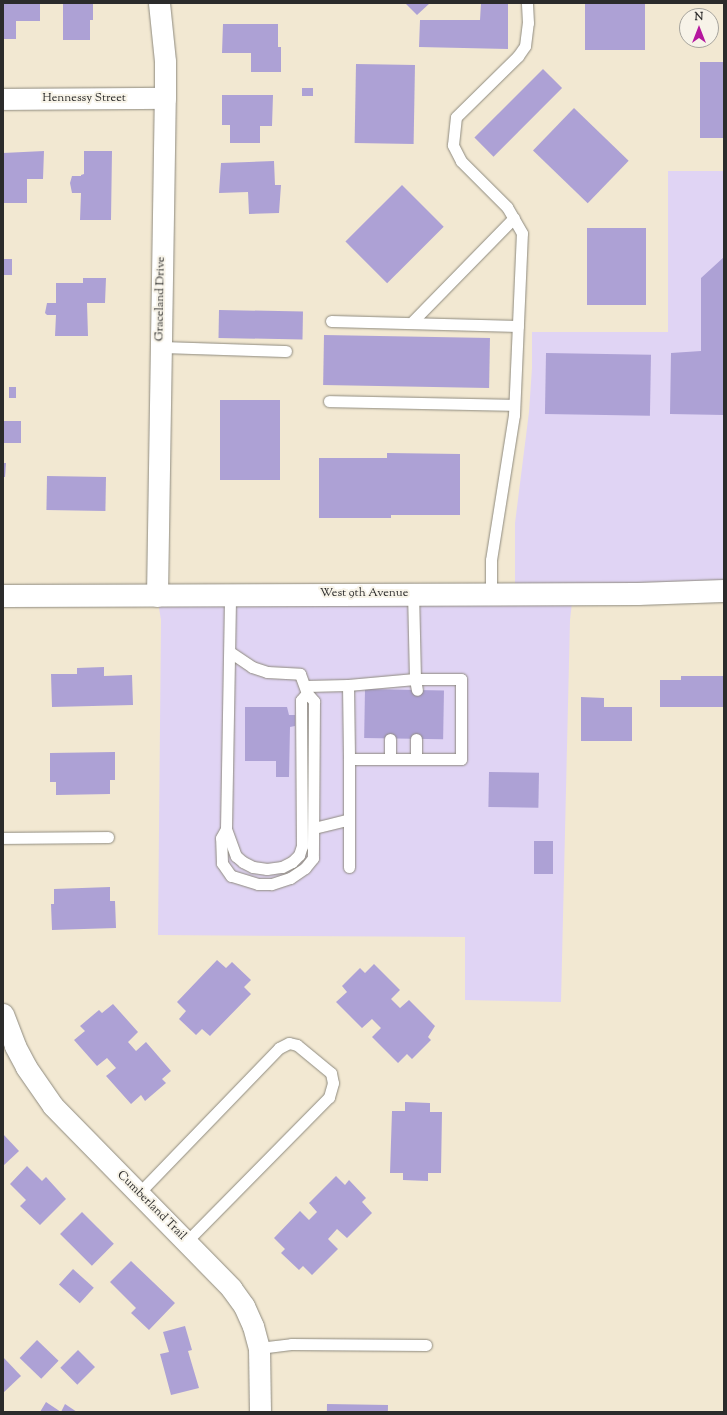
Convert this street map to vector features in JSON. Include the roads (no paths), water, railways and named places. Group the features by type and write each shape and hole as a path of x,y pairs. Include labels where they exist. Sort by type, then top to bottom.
{"main road":[{"name":"West 9th Avenue","path":"3,596 638,594 724,591"}],"street":[{"name":"Graceland Drive","path":"157,596 165,98 165,61 159,3"},
{"name":"Hennessy Street","path":"3,99 165,98"},
{"name":"Cumberland Trail","path":"3,1014 15,1046 39,1088 70,1125 231,1288 244,1306 254,1326 260,1348 260,1412"}],"lane":[{"path":"490,594 490,560 514,405 522,233 507,207 462,161 453,145 456,117 518,56 525,46 528,23 527,3"},
{"path":"411,323 514,218"},
{"path":"331,320 518,326"},
{"path":"160,347 286,351"},
{"path":"329,401 514,405"},
{"path":"413,594 416,684"},
{"path":"230,595 230,652 227,690 226,829 236,856 243,862 253,867 267,869 282,868 292,862 299,855 302,846 301,700 307,689"},
{"path":"226,829 222,838 222,863 231,876 258,884 271,884 290,878 304,868 313,858 314,701 300,674 267,672 252,667 230,652"},
{"path":"307,689 348,685 416,684 461,679 462,759 349,759"},
{"path":"348,685 349,867"},
{"path":"390,739 390,759"},
{"path":"416,739 416,759"},
{"path":"314,828 348,819"},
{"path":"3,838 108,837"},
{"path":"138,1194 279,1048 289,1043 297,1045 331,1072 333,1083 329,1097 186,1242"},
{"path":"260,1348 291,1344 426,1345"}]}
